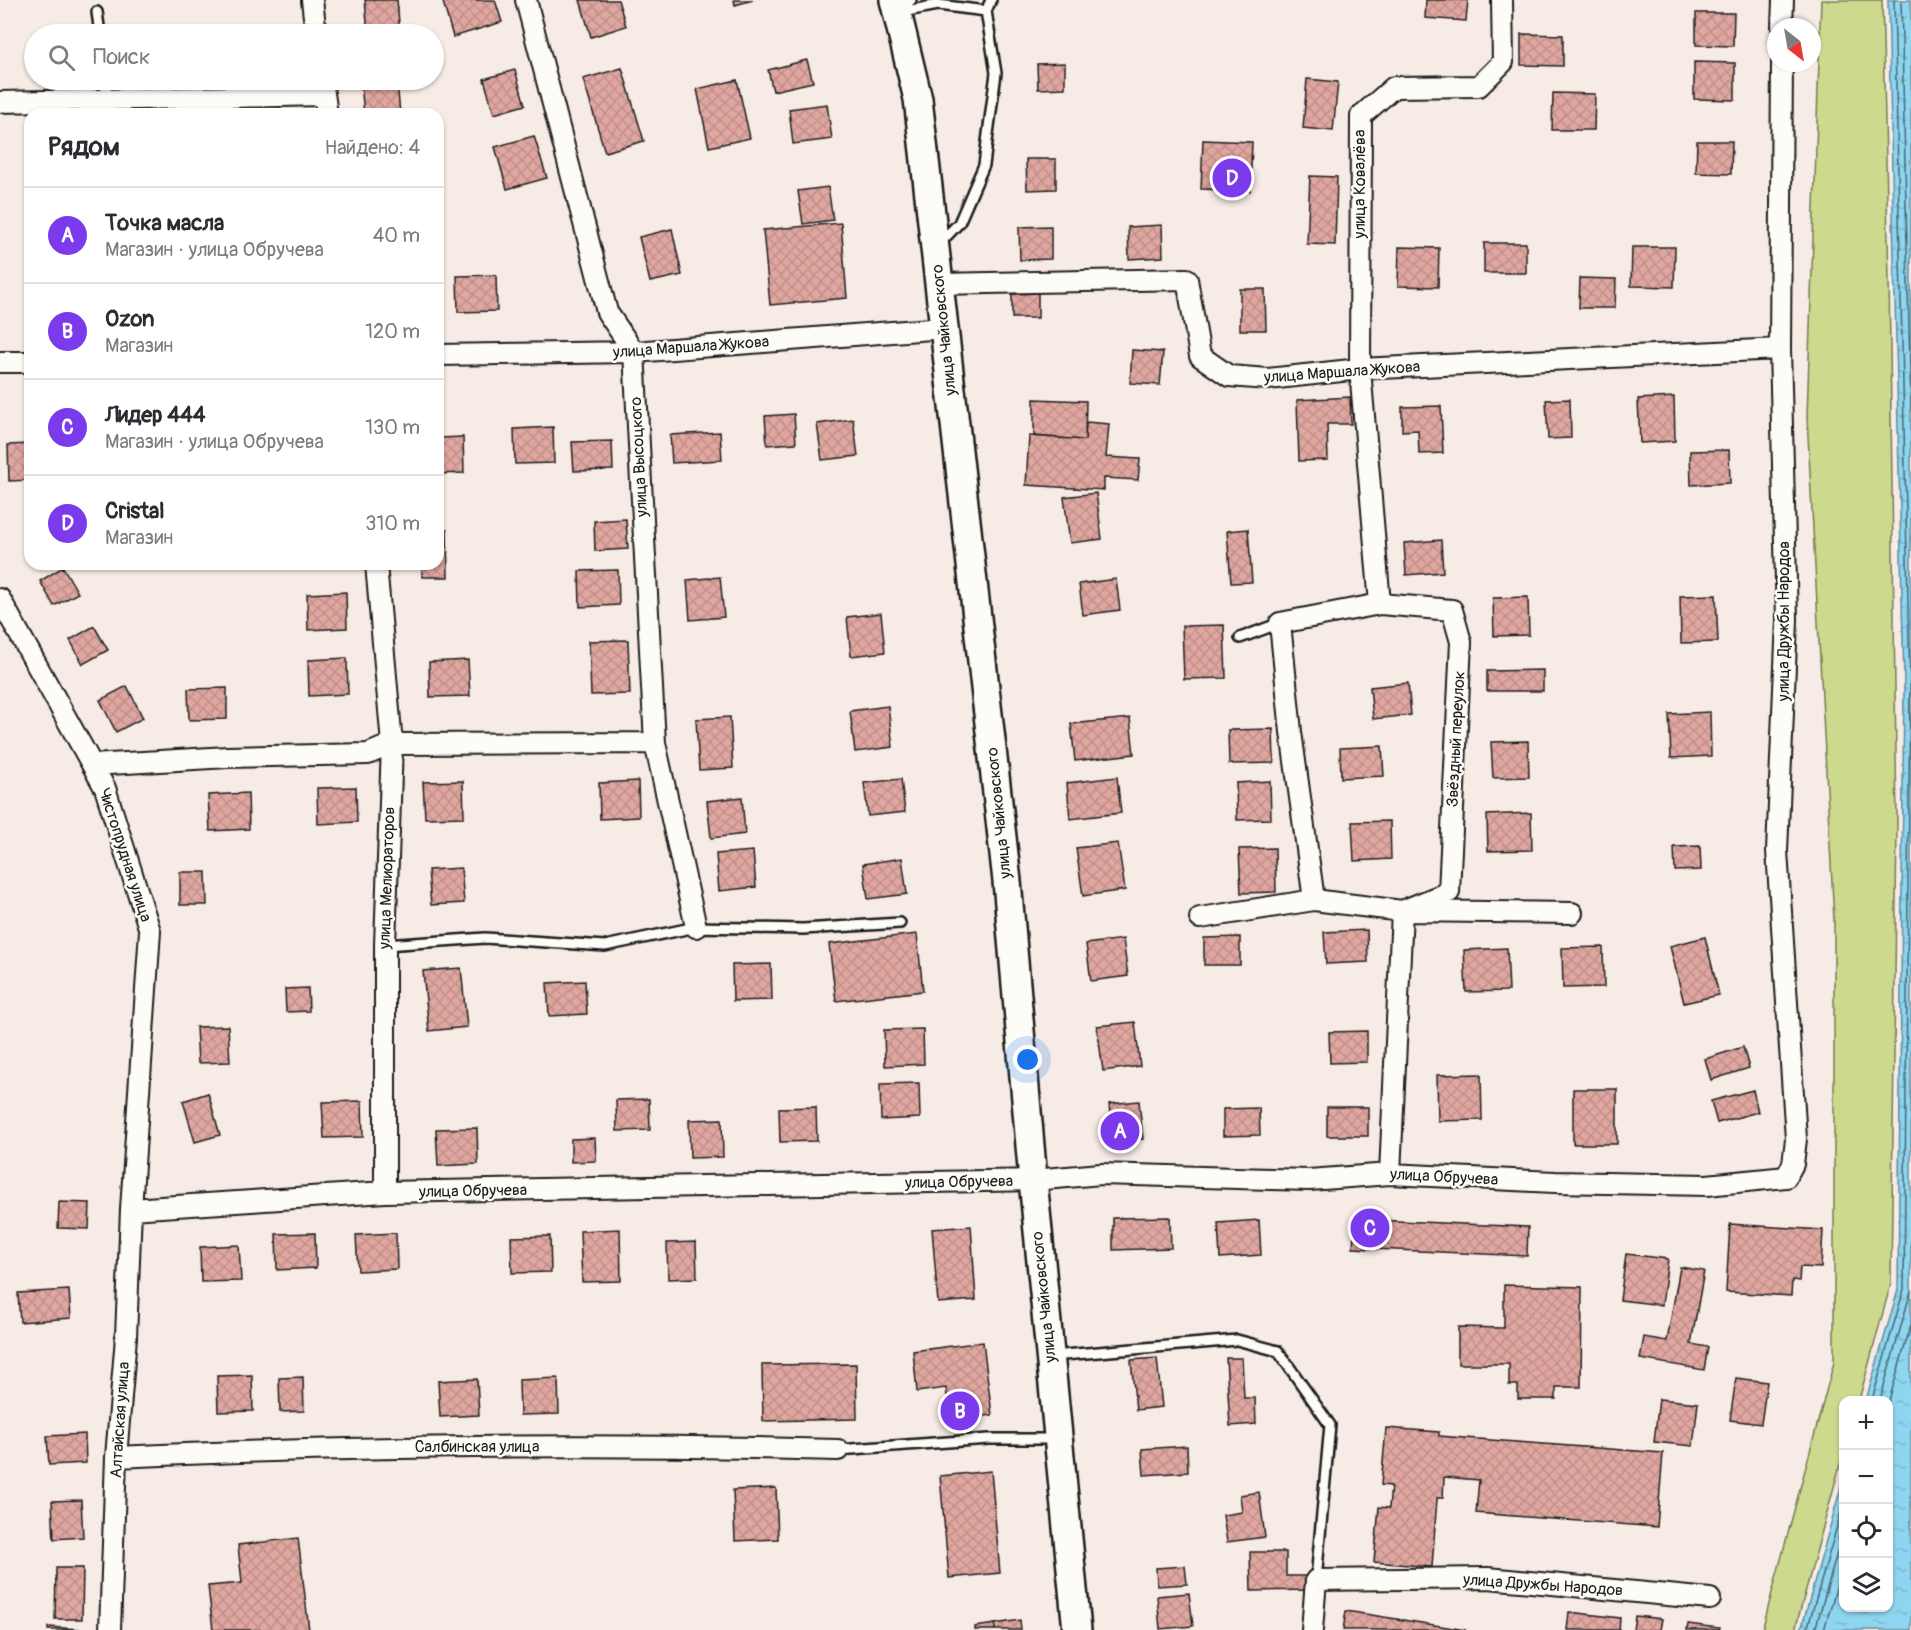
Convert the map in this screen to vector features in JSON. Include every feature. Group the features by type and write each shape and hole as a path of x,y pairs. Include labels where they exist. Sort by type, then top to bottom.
{"main road":[{"name":"улица Чайковского","path":"901,4 918,99 1007,881 1057,1439 1077,1630"}],"street":[{"path":"312,0 315,24"},
{"path":"526,0 607,312 634,352"},
{"name":"улица Ковалёва","path":"1360,369 1360,117 1394,87 1479,86 1503,62 1502,0"},
{"path":"1782,18 1783,0"},
{"name":"улица Дружбы Народов","path":"1782,72 1780,349 1787,620 1777,851 1796,1139 1793,1164 1786,1177"},
{"path":"0,102 324,96"},
{"name":"улица Маршала Жукова","path":"939,284 1187,279 1200,357 1229,376 1268,380 1360,369 1780,349"},
{"name":"улица Маршала Жукова","path":"444,356 634,352 944,328"},
{"name":"улица Высоцкого","path":"634,352 654,743 696,927"},
{"path":"0,362 24,362"},
{"path":"1360,369 1380,604"},
{"name":"улица Мелиораторов","path":"377,570 392,744 385,945 386,1192"},
{"name":"Чистопрудная улица","path":"0,599 105,788 150,931 131,1209"},
{"name":"Звёздный переулок","path":"1280,623 1380,604 1452,610 1461,642 1449,892 1402,911"},
{"path":"1280,623 1291,732 1314,900"},
{"path":"92,765 228,757 368,754 392,744 654,743"},
{"name":"Звёздный переулок","path":"1200,918 1314,900 1402,911 1572,913"},
{"path":"1390,1174 1402,911"},
{"name":"улица Обручева","path":"131,1209 386,1192 1033,1180 1101,1174 1309,1180 1390,1174 1555,1182 1707,1185 1786,1177"},
{"name":"Алтайская улица","path":"110,1630 116,1457 126,1337 131,1209"},
{"name":"Салбинская улица","path":"116,1457 322,1447 691,1446 838,1450"},
{"name":"улица Дружбы Народов","path":"1316,1580 1488,1578 1710,1599"},
{"path":"1312,1630 1316,1580"}],"lane":[{"path":"935,248 959,223 984,165 996,73 986,11 991,0"},
{"path":"901,4 938,5 986,11"},
{"path":"97,12 99,24"},
{"path":"106,90 107,100"},
{"path":"1240,638 1280,623"},
{"path":"385,945 485,938 605,946 696,927 803,929 900,923"},
{"path":"1050,1356 1237,1340 1278,1351 1330,1425 1316,1580"},
{"path":"838,1450 989,1439 1057,1439"}],"green space":[{"path":"1821,0 1882,0 1889,279 1897,823 1891,1283 1860,1396 1839,1396 1839,1469 1795,1630 1762,1630 1834,1362 1834,920 1807,417 1819,72 1821,72"}],"water":[{"path":"1888,0 1911,0 1911,1630 1801,1630 1839,1494 1839,1612 1893,1612 1893,1396 1867,1396 1898,1290 1904,684"}],"building":[{"path":"365,0 397,0 399,24 367,24"},
{"path":"495,0 502,22 453,37 443,2"},
{"path":"580,0 618,0 626,26 591,37"},
{"path":"734,0 753,0 735,5"},
{"path":"1426,0 1468,0 1466,21 1425,18"},
{"path":"1696,13 1734,13 1733,46 1696,45"},
{"path":"1521,34 1563,35 1563,66 1521,65"},
{"path":"807,60 813,82 773,91 768,70"},
{"path":"1694,62 1735,63 1735,100 1694,99"},
{"path":"1065,63 1065,88 1038,89 1037,64"},
{"path":"622,68 644,141 605,152 583,79"},
{"path":"515,70 525,105 494,114 484,79"},
{"path":"1307,79 1338,82 1333,131 1303,128"},
{"path":"737,80 750,138 709,147 697,89"},
{"path":"362,90 398,90 399,108 363,108"},
{"path":"1553,93 1595,94 1594,130 1552,130"},
{"path":"827,104 832,139 793,144 789,109"},
{"path":"534,136 547,178 507,189 495,147"},
{"path":"1203,140 1252,142 1250,191 1201,189"},
{"path":"1697,141 1732,141 1731,174 1696,173"},
{"path":"1026,159 1056,159 1056,189 1027,190"},
{"path":"1310,176 1337,177 1335,245 1307,244"},
{"path":"828,187 833,220 803,224 798,191"},
{"path":"841,223 847,298 770,305 763,230"},
{"path":"1162,225 1163,257 1129,259 1128,227"},
{"path":"1051,226 1051,259 1020,260 1019,227"},
{"path":"672,229 682,275 650,282 639,237"},
{"path":"1484,243 1526,243 1526,273 1484,273"},
{"path":"1399,247 1439,248 1438,287 1398,286"},
{"path":"1632,247 1675,247 1674,287 1631,286"},
{"path":"496,275 497,311 458,312 457,276"},
{"path":"1580,278 1616,279 1615,308 1579,308"},
{"path":"1240,289 1265,289 1266,330 1240,330"},
{"path":"1038,293 1038,318 1012,318 1012,294"},
{"path":"1132,350 1163,352 1160,385 1130,383"},
{"path":"1350,397 1351,424 1327,424 1328,460 1299,461 1297,400"},
{"path":"1674,397 1675,441 1640,443 1638,399"},
{"path":"1034,399 1086,401 1085,440 1034,436"},
{"path":"1570,399 1571,438 1548,439 1546,400"},
{"path":"1441,406 1443,453 1419,454 1418,430 1402,431 1402,407"},
{"path":"794,414 796,443 767,445 765,416"},
{"path":"853,419 858,456 822,460 817,424"},
{"path":"1086,422 1109,424 1106,457 1140,459 1138,480 1104,478 1104,490 1026,485 1029,436 1085,440"},
{"path":"553,427 554,463 515,464 514,429"},
{"path":"720,432 722,460 672,463 670,435"},
{"path":"463,437 464,473 444,474 444,438"},
{"path":"612,441 613,470 574,471 572,442"},
{"path":"24,444 24,480 9,481 8,445"},
{"path":"1729,450 1730,483 1691,485 1690,451"},
{"path":"1096,493 1102,539 1070,543 1064,497"},
{"path":"626,519 628,549 595,551 594,521"},
{"path":"1248,529 1252,582 1231,583 1227,531"},
{"path":"444,530 447,530 448,577 422,577 422,570 444,570"},
{"path":"1441,540 1443,572 1406,575 1404,543"},
{"path":"58,570 65,570 78,593 54,606 40,581"},
{"path":"618,570 619,605 580,607 579,571"},
{"path":"720,577 724,617 690,620 687,580"},
{"path":"1116,579 1120,610 1083,615 1079,584"},
{"path":"346,592 347,628 308,630 307,594"},
{"path":"1716,595 1718,642 1681,643 1680,596"},
{"path":"1528,597 1529,635 1494,636 1493,598"},
{"path":"881,613 885,652 851,656 847,617"},
{"path":"1224,625 1226,678 1184,679 1182,626"},
{"path":"94,626 108,650 83,664 70,640"},
{"path":"628,640 630,694 591,695 589,641"},
{"path":"347,658 348,694 309,696 308,660"},
{"path":"468,660 470,696 430,697 429,662"},
{"path":"1543,670 1543,691 1487,691 1487,671"},
{"path":"1408,683 1411,715 1373,719 1370,687"},
{"path":"127,686 143,718 116,732 100,700"},
{"path":"227,688 227,719 189,720 188,689"},
{"path":"888,706 893,747 855,752 850,711"},
{"path":"1710,712 1711,756 1671,758 1669,714"},
{"path":"730,717 733,768 699,770 696,719"},
{"path":"1130,718 1134,754 1075,761 1071,724"},
{"path":"1273,729 1274,763 1229,764 1228,730"},
{"path":"1528,741 1529,777 1493,778 1491,742"},
{"path":"1382,746 1384,776 1341,778 1340,748"},
{"path":"1117,777 1121,813 1070,819 1067,783"},
{"path":"901,779 905,812 868,816 864,783"},
{"path":"463,781 464,817 425,818 423,782"},
{"path":"638,781 639,817 600,819 599,783"},
{"path":"1270,781 1271,819 1237,820 1236,783"},
{"path":"356,787 357,822 318,824 317,788"},
{"path":"248,793 249,829 210,831 208,795"},
{"path":"742,797 745,834 711,838 707,801"},
{"path":"1531,813 1532,850 1488,851 1487,815"},
{"path":"1390,821 1391,859 1354,861 1352,822"},
{"path":"1118,843 1125,890 1083,896 1076,848"},
{"path":"1700,846 1701,870 1675,871 1674,847"},
{"path":"1275,848 1276,892 1241,893 1239,849"},
{"path":"753,851 756,887 719,891 716,854"},
{"path":"902,858 907,894 868,899 863,864"},
{"path":"461,868 464,903 431,905 428,870"},
{"path":"180,872 206,872 207,905 180,905"},
{"path":"1367,930 1368,962 1326,964 1324,932"},
{"path":"917,934 923,991 836,1001 829,944"},
{"path":"1240,937 1240,965 1204,965 1204,938"},
{"path":"1705,937 1719,995 1684,1003 1670,946"},
{"path":"1123,939 1128,976 1091,981 1086,944"},
{"path":"1603,947 1604,987 1563,988 1562,948"},
{"path":"1507,948 1509,991 1466,992 1464,950"},
{"path":"771,964 772,1000 733,1001 732,965"},
{"path":"461,968 467,1027 429,1031 423,971"},
{"path":"585,981 587,1014 549,1016 547,983"},
{"path":"308,988 309,1011 286,1012 285,989"},
{"path":"1135,1022 1140,1066 1103,1071 1097,1026"},
{"path":"228,1026 230,1062 198,1063 196,1027"},
{"path":"923,1029 924,1064 885,1066 884,1030"},
{"path":"1367,1031 1367,1062 1330,1063 1329,1032"},
{"path":"1743,1047 1749,1068 1711,1080 1705,1059"},
{"path":"1481,1074 1482,1120 1438,1121 1437,1075"},
{"path":"919,1083 920,1118 881,1120 880,1084"},
{"path":"1573,1089 1617,1089 1617,1144 1573,1144"},
{"path":"1753,1090 1758,1112 1717,1123 1711,1101"},
{"path":"208,1093 220,1135 195,1142 183,1101"},
{"path":"649,1099 650,1130 617,1131 616,1100"},
{"path":"362,1101 363,1137 324,1138 322,1102"},
{"path":"1139,1101 1143,1139 1113,1142 1109,1104"},
{"path":"816,1107 817,1141 780,1142 779,1108"},
{"path":"1327,1107 1368,1107 1368,1136 1327,1136"},
{"path":"1259,1108 1260,1135 1223,1136 1223,1109"},
{"path":"722,1119 723,1157 690,1158 689,1120"},
{"path":"477,1128 478,1164 438,1166 436,1129"},
{"path":"595,1138 596,1161 571,1162 571,1139"},
{"path":"59,1202 90,1203 89,1229 58,1228"},
{"path":"1170,1217 1171,1248 1113,1250 1113,1218"},
{"path":"1355,1219 1528,1227 1527,1256 1353,1248"},
{"path":"1259,1220 1261,1255 1220,1258 1218,1223"},
{"path":"1730,1224 1823,1230 1821,1268 1800,1267 1799,1281 1792,1280 1791,1296 1726,1292"},
{"path":"971,1226 976,1300 938,1303 932,1229"},
{"path":"620,1229 621,1281 582,1282 580,1231"},
{"path":"315,1233 316,1268 277,1270 276,1234"},
{"path":"396,1233 397,1269 358,1271 356,1235"},
{"path":"550,1236 551,1272 512,1273 511,1237"},
{"path":"696,1242 697,1278 668,1279 667,1243"},
{"path":"239,1245 241,1281 201,1282 200,1247"},
{"path":"1626,1254 1668,1259 1662,1305 1620,1300"},
{"path":"1680,1267 1704,1271 1691,1344 1708,1347 1704,1370 1640,1359 1644,1337 1667,1341"},
{"path":"1504,1285 1582,1287 1581,1387 1556,1387 1556,1399 1518,1399 1518,1385 1509,1385 1509,1364 1458,1364 1458,1327 1504,1328"},
{"path":"69,1290 71,1318 20,1322 18,1293"},
{"path":"983,1342 992,1415 950,1420 946,1388 917,1392 913,1351"},
{"path":"1157,1358 1162,1407 1136,1410 1131,1360"},
{"path":"1226,1358 1242,1358 1244,1398 1255,1398 1256,1424 1230,1426"},
{"path":"856,1364 857,1419 763,1421 762,1365"},
{"path":"252,1375 253,1411 218,1412 217,1376"},
{"path":"303,1377 304,1411 280,1412 279,1378"},
{"path":"558,1378 559,1414 520,1415 519,1380"},
{"path":"1736,1378 1767,1382 1761,1424 1730,1420"},
{"path":"477,1379 479,1415 440,1417 438,1381"},
{"path":"1659,1399 1698,1403 1693,1446 1654,1442"},
{"path":"1386,1428 1439,1432 1439,1436 1663,1453 1657,1527 1476,1513 1479,1480 1444,1477 1443,1498 1437,1498 1432,1567 1374,1562 1379,1507 1389,1508 1391,1486 1381,1485"},
{"path":"85,1434 86,1463 49,1465 47,1436"},
{"path":"1187,1446 1188,1472 1144,1475 1142,1449"},
{"path":"991,1471 1000,1573 949,1578 940,1476"},
{"path":"776,1488 778,1539 735,1541 733,1490"},
{"path":"1259,1492 1265,1537 1227,1542 1223,1515 1242,1512 1240,1495"},
{"path":"81,1500 83,1537 54,1539 52,1501"},
{"path":"298,1538 309,1630 213,1630 208,1586 242,1583 238,1545"},
{"path":"1250,1552 1286,1552 1286,1576 1310,1576 1310,1590 1251,1591"},
{"path":"1185,1566 1187,1584 1157,1586 1156,1568"},
{"path":"56,1568 83,1568 82,1619 55,1619"},
{"path":"1189,1593 1193,1626 1160,1629 1157,1596"},
{"path":"1346,1611 1466,1630 1343,1630"},
{"path":"1569,1612 1620,1618 1619,1630 1567,1630"},
{"path":"1635,1616 1662,1619 1660,1630 1633,1630"},
{"path":"1020,1620 1021,1630 995,1630 995,1624"},
{"path":"995,1624 995,1630 975,1630 975,1627"},
{"path":"1688,1624 1720,1628 1719,1630 1687,1630"},
{"path":"48,1627 79,1629 79,1630 48,1630"}],"place":[{"name":"Cristal","path":"1232,178"},
{"name":"Точка масла","path":"1120,1131"},
{"name":"Лидер 444","path":"1370,1228"},
{"name":"Ozon","path":"960,1411"}]}
